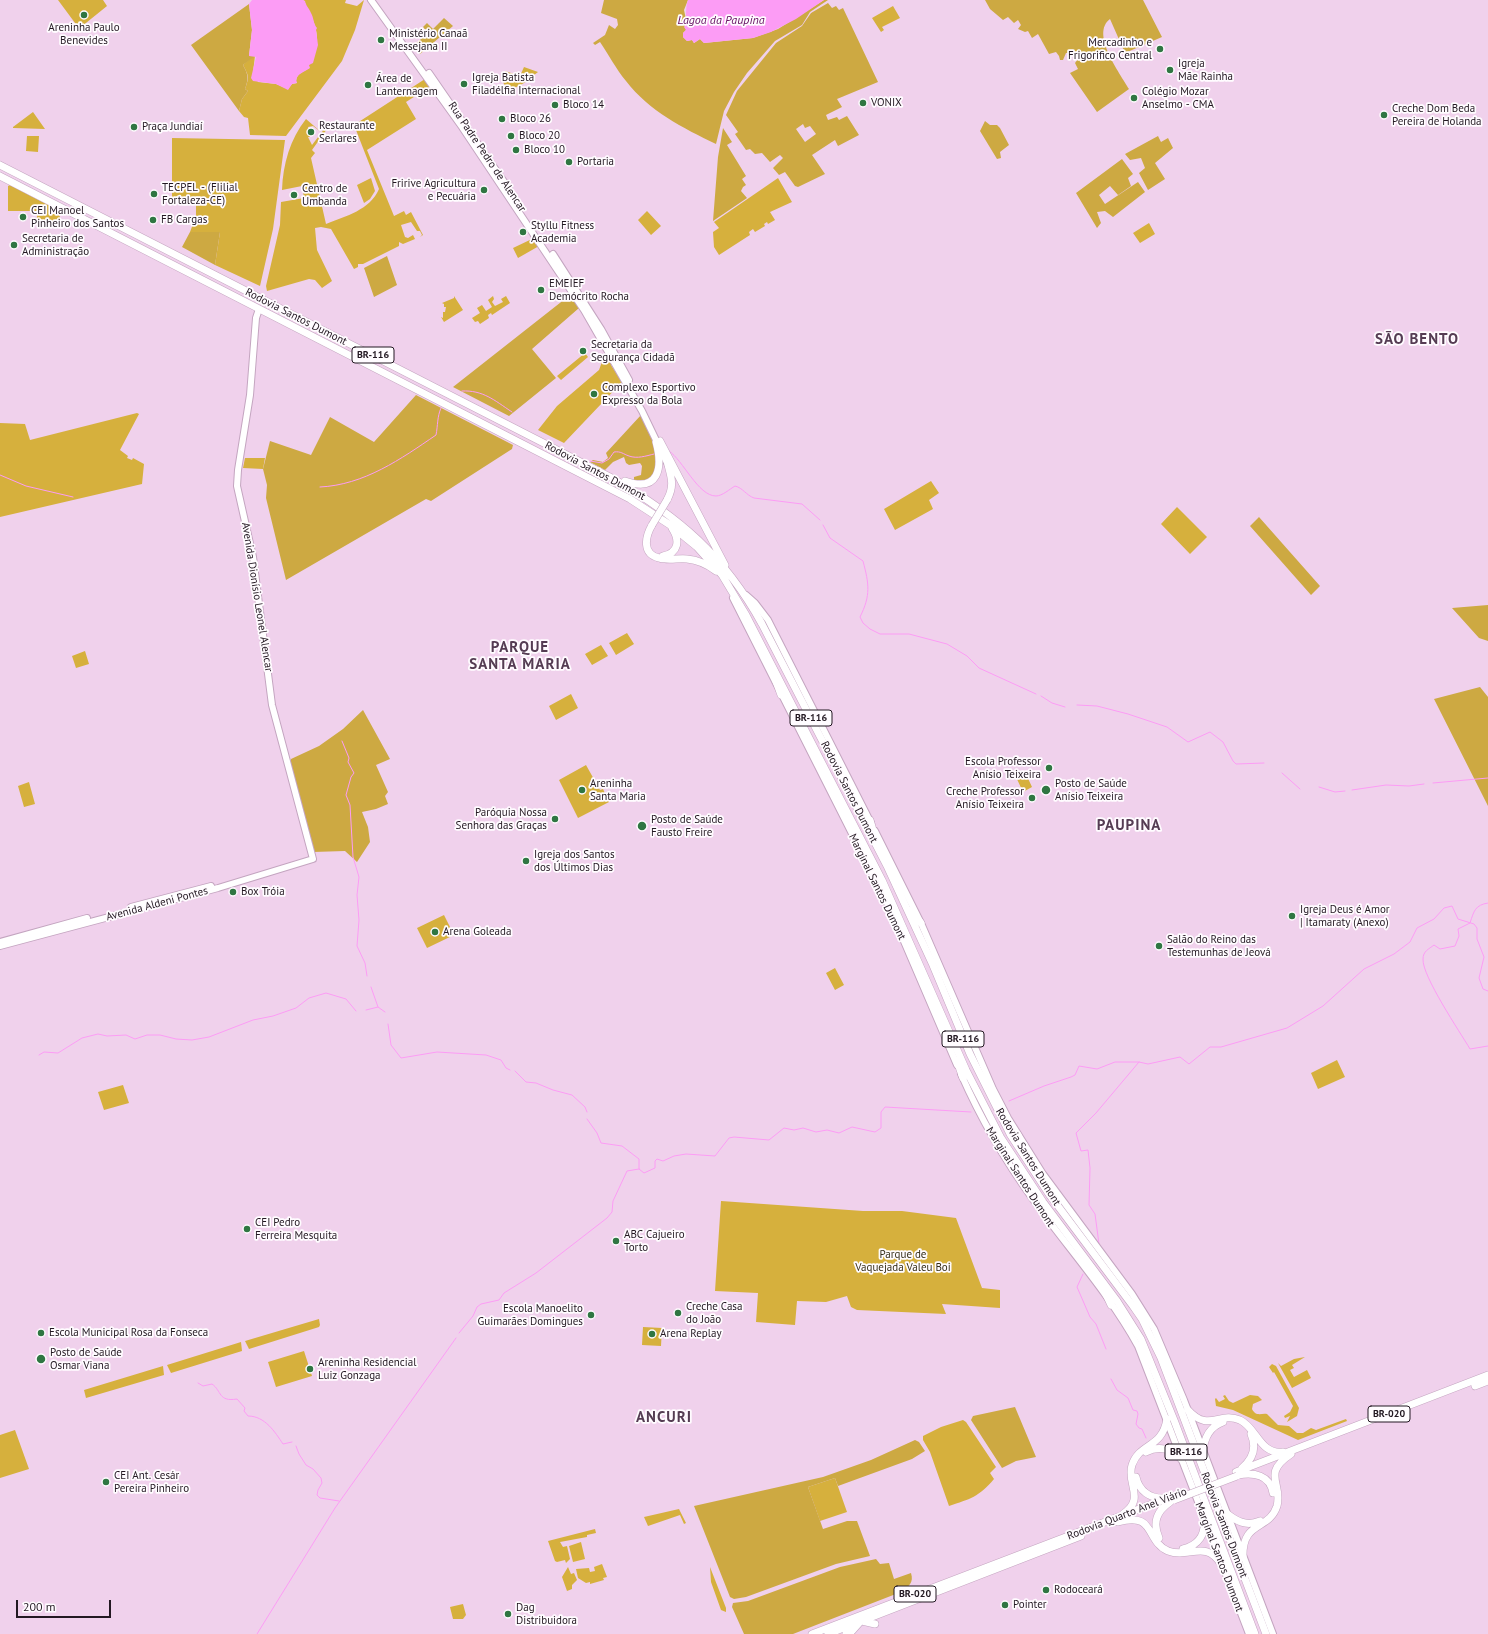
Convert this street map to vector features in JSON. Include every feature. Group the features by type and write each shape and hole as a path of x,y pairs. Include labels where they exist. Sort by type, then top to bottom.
{"highway":[{"name":"Rodovia Santos Dumont","path":"0,165 612,478 657,505 690,530 743,593 762,624 888,868 932,963 970,1054 1010,1134 1064,1215 1133,1306 1146,1327 1161,1358 1266,1634"},
{"name":"Rodovia Santos Dumont","path":"0,176 630,499 670,524 723,571 730,587 762,644 882,880 966,1070 1002,1138 1043,1202 1131,1322 1152,1361 1255,1634"},
{"path":"612,478 637,484 648,482 654,478 658,472 660,464 658,441"},
{"path":"658,441 705,525 723,571"},
{"path":"668,466 673,484 667,500 646,537 648,550 655,556 664,559 698,561 723,571"},
{"path":"655,556 668,555 676,547 677,536 670,524"},
{"path":"762,644 763,653 781,695"},
{"path":"870,820 888,868"},
{"path":"859,849 882,880"},
{"path":"905,904 921,923"},
{"path":"950,1032 963,1078"},
{"path":"1018,1135 1032,1168"},
{"path":"1018,1178 1043,1202"},
{"path":"1099,1279 1112,1305"},
{"path":"1146,1327 1166,1357"},
{"name":"Rodovia Quarto Anel Viário","path":"828,1634 1488,1375"},
{"name":"Rodovia Quarto Anel Viário","path":"1290,1453 1488,1381"},
{"path":"1188,1410 1197,1418 1205,1421 1213,1421 1223,1418 1238,1419 1250,1427 1265,1448 1280,1453 1290,1453"},
{"path":"1113,1522 1127,1511 1133,1503 1135,1490 1132,1477 1132,1466 1139,1454 1158,1441 1162,1436 1167,1420"},
{"path":"1203,1452 1206,1436 1213,1427 1224,1422 1232,1422 1244,1426 1251,1435 1254,1452 1249,1462 1237,1474"},
{"path":"1173,1499 1160,1498 1147,1494 1138,1485 1136,1470 1140,1458 1151,1450 1164,1448 1172,1451 1182,1459"},
{"path":"1243,1557 1243,1543 1246,1537 1256,1527 1269,1519 1274,1513 1278,1498 1274,1478 1276,1470 1279,1463 1290,1453"},
{"path":"1225,1512 1239,1522 1251,1523 1266,1517 1273,1504 1273,1490 1265,1479 1254,1474 1237,1474"},
{"path":"1173,1499 1158,1512 1156,1527 1160,1539 1170,1548 1183,1549 1197,1543 1204,1531 1204,1518"},
{"path":"1113,1522 1127,1520 1140,1521 1149,1528 1157,1541 1167,1550 1176,1553 1205,1551 1217,1557 1221,1564"},
{"name":"Rodovia Quarto Anel Viário","path":"812,1634 1113,1522"},
{"path":"846,1634 852,1631 861,1621 875,1624"}],"main road":[{"name":"Rua Padre Pedro de Alencar","path":"371,0 425,71"},
{"name":"Rua Padre Pedro de Alencar","path":"376,0 497,175 586,309 611,351 658,441 668,466"},
{"name":"Avenida Dionísio Leonel Alencar","path":"259,310 256,318 250,395 238,470 238,486 253,557 272,705 312,857"},
{"name":"Marginal Santos Dumont","path":"730,587 745,625 899,930 963,1078 989,1130 1018,1178 1112,1305 1138,1346 1249,1634"},
{"name":"Marginal Santos Dumont","path":"743,593 755,603 768,620 870,820 921,923 993,1089 1018,1135 1043,1174 1140,1306 1166,1357 1188,1410 1225,1512 1273,1634"},
{"name":"Avenida Aldeni Pontes","path":"0,942 312,857"},
{"name":"Avenida Aldeni Pontes","path":"0,946 211,890 312,857"}],"green space":[{"name":"Areninha Paulo Benevides","path":"58,0 103,0 107,6 81,27 78,27"},
{"path":"303,0 346,0 345,3 357,6 364,0 355,30 342,61 286,136 250,135 248,118 244,117 239,111 242,99 248,91 245,89 248,76 243,65 255,56 253,72 258,82 276,84 288,89 292,84 297,83 296,81 298,76 309,68 316,51 317,44 314,22"},
{"path":"893,6 900,18 882,27 884,30 881,32 872,18"},
{"path":"524,67 538,72 524,83 509,91 502,81 505,71 520,76"},
{"path":"425,79 431,86 406,102 416,119 367,150 394,216 404,211 406,215 411,212 423,235 420,237 422,235 420,231 417,231 411,222 401,225 405,237 408,238 413,235 415,239 403,244 399,242 399,246 363,264 358,264 358,267 354,269 331,229 321,227 315,228 317,250 332,281 322,288 315,280 309,279 267,291 266,286 280,225 281,202 304,198 302,186 282,190 288,152 300,127 306,119 321,132 313,126 308,127 310,137 308,137 312,145 325,128 327,129 312,150 315,153 311,158 326,224 364,207 375,196 379,189 354,125"},
{"path":"33,112 45,129 13,128 13,127"},
{"path":"27,136 39,136 38,152 26,151"},
{"path":"172,138 285,140 273,229 260,286 215,265 220,232 190,232 196,216 196,199 172,199"},
{"path":"371,178 375,191 370,199 364,203 357,185"},
{"path":"778,178 792,202 770,212 775,220 768,224 767,222 764,224 765,226 755,232 753,229 749,232 750,235 719,255 714,247 713,232 719,228 714,222"},
{"path":"10,185 56,209 60,217 59,225 37,223 37,211 8,211 8,186"},
{"path":"647,211 661,226 651,235 638,220"},
{"path":"1149,223 1155,234 1140,243 1133,233"},
{"path":"534,238 539,246 518,258 513,248"},
{"path":"454,296 463,310 444,322 441,317 443,318 443,312 445,312 446,307 444,307 444,304 442,303 454,298"},
{"path":"493,296 494,299 492,302 495,306 503,302 501,299 506,296 510,303 492,315 491,313 488,315 489,318 480,324 478,321 475,322 472,318 480,313 477,308 482,305 486,311 492,307 488,300"},
{"path":"585,353 588,357 561,380 557,376"},
{"path":"603,359 606,362 611,361 611,365 622,382 564,443 538,430 557,406 599,370"},
{"path":"137,413 139,414 120,450 128,456 127,458 132,460 133,458 144,464 142,484 0,517 0,423 25,424 30,440"},
{"path":"245,458 265,458 263,469 243,468"},
{"path":"931,481 939,493 929,500 933,509 895,530 884,509"},
{"path":"1177,507 1207,537 1190,554 1161,524"},
{"path":"627,633 634,644 616,655 609,643"},
{"path":"601,645 608,656 592,665 585,654"},
{"path":"85,651 89,664 76,668 72,656"},
{"path":"571,694 578,708 556,720 549,706"},
{"name":"Areninha Santa Maria","path":"586,765 600,790 603,789 609,802 578,818 559,780"},
{"path":"1025,772 1032,787 1023,792 1016,777"},
{"path":"29,782 35,804 24,807 18,786"},
{"name":"Arena Goleada","path":"444,915 454,935 427,948 417,928"},
{"path":"835,968 844,985 835,990 826,973"},
{"path":"1337,1060 1345,1077 1318,1089 1311,1073"},
{"path":"123,1085 129,1103 104,1110 98,1092"},
{"name":"Parque de Vaquejada Valeu Boi","path":"721,1201 863,1211 902,1211 956,1218 982,1288 1000,1290 1000,1308 942,1304 946,1314 857,1310 851,1307 847,1296 826,1302 797,1301 795,1325 756,1322 758,1293 715,1291"},
{"path":"319,1319 319,1327 249,1349 245,1341"},
{"name":"Arena Replay","path":"643,1327 662,1328 661,1346 642,1345"},
{"path":"241,1342 242,1351 171,1373 167,1365"},
{"path":"304,1351 312,1376 276,1387 268,1362"},
{"path":"1305,1357 1292,1365 1294,1368 1290,1370 1294,1377 1307,1370 1311,1378 1292,1388 1278,1363 1281,1366 1294,1359"},
{"path":"1272,1364 1276,1366 1299,1408 1297,1416 1287,1422 1290,1416 1285,1418 1284,1416 1290,1412 1293,1406 1274,1372 1273,1373 1269,1367"},
{"path":"163,1366 164,1375 86,1398 84,1390"},
{"path":"1225,1395 1229,1401 1233,1403 1250,1395 1258,1396 1262,1400 1253,1404 1252,1409 1255,1413 1267,1414 1278,1425 1289,1426 1297,1433 1303,1433 1311,1428 1316,1430 1346,1419 1347,1421 1298,1440 1233,1410 1216,1406 1215,1399 1216,1398 1219,1402 1225,1399 1223,1396"},
{"path":"963,1420 966,1422 996,1467 990,1473 994,1479 984,1490 969,1499 949,1506 930,1452 923,1440 923,1436 941,1427"},
{"path":"15,1430 29,1469 0,1478 0,1435"},
{"path":"835,1478 847,1512 820,1521 808,1487"},
{"path":"679,1509 686,1523 684,1524 680,1515 648,1526 644,1517"},
{"path":"595,1529 596,1533 587,1535 587,1537 560,1542 563,1547 567,1546 570,1559 566,1563 565,1560 555,1561 548,1541"},
{"path":"581,1542 585,1559 573,1562 569,1546"},
{"path":"602,1564 607,1577 603,1578 604,1580 590,1584 590,1582 586,1583 578,1578 576,1569 589,1568 590,1572 595,1571 594,1567"},
{"path":"568,1567 571,1574 574,1573 577,1580 572,1585 572,1589 567,1591 562,1577"},
{"path":"710,1567 726,1608 726,1612 721,1610 711,1582"},
{"path":"463,1604 466,1615 463,1619 453,1619 450,1607"}],"shaded area":[{"path":"604,0 688,0 684,10 687,24 685,25 686,30 683,33 683,37 687,41 692,40 694,43 700,39 704,43 753,38 778,29 824,0 828,0 810,12 802,25 775,41 747,73 734,92 724,111 716,144 667,118 645,101 635,92 622,76 600,42 595,45 593,43 605,35 609,25 615,29 618,25 617,19 601,13"},
{"path":"985,0 1143,0 1162,37 1125,53 1110,19 1105,26 1103,34 1105,44 1114,64 1129,89 1097,112 1070,73 1078,69 1075,63 1078,59 1074,53 1066,53 1063,60 1060,60 1056,52 1049,54 1038,34 1032,38 1028,31 1025,32 1018,29 1021,25 1018,20 1014,23 1008,17 1003,20 990,9"},
{"path":"828,3 832,8 836,6 839,10 843,8 878,82 837,99 842,107 826,115 828,120 837,117 839,120 847,116 859,135 838,146 835,140 812,155 825,174 798,187 795,186 785,172 779,175 773,168 783,158 780,155 770,162 762,153 755,154 750,149 746,150 735,134 738,132 726,115 737,91 776,43 802,26 811,13","holes":["803,124 805,128 810,126 816,134 805,142 796,129"]},
{"path":"249,4 252,30 249,56 255,56 243,65 247,76 245,89 248,91 242,99 239,111 191,45"},
{"path":"444,18 453,26 420,54 413,46 428,33 423,27 427,23 433,29"},
{"path":"985,121 990,125 997,125 1000,128 1009,145 1000,152 1001,158 997,159 980,131"},
{"path":"723,128 732,142 727,145 746,176 742,179 746,185 741,191 747,198 713,221 718,157"},
{"path":"1158,136 1161,142 1168,138 1173,148 1155,163 1165,179 1148,190 1139,173 1145,168 1141,158 1130,160 1125,154"},
{"path":"1122,159 1133,174 1128,178 1131,186 1118,195 1110,186 1099,195 1105,204 1138,182 1145,192 1113,217 1105,211 1097,212 1101,223 1097,228 1076,193"},
{"path":"190,232 220,232 215,265 182,247"},
{"path":"387,256 397,285 374,297 364,268"},
{"path":"570,295 579,308 532,349 556,378 509,416 453,387"},
{"path":"416,395 513,445 512,449 431,501 426,499 286,580 266,498 267,485 263,469 270,441 311,455 330,417 374,442"},
{"path":"641,415 657,450 656,474 642,482 634,480 634,477 641,475 642,466 640,463 629,465 626,463 624,457 613,462 605,470 590,462 593,460 603,462 608,458 606,453"},
{"path":"1259,517 1320,586 1311,595 1250,526"},
{"path":"1488,605 1488,641 1479,638 1452,608"},
{"path":"1480,687 1488,697 1488,806 1434,699"},
{"path":"363,710 390,759 376,765 388,792 385,796 388,804 376,809 362,812 368,827 370,842 357,862 345,851 313,852 290,766 291,759 319,746 343,729"},
{"path":"1015,1407 1036,1457 1016,1461 1002,1468 971,1420 973,1416"},
{"path":"915,1440 919,1442 925,1451 912,1459 838,1486 835,1478 808,1487 823,1529 847,1521 857,1521 870,1556 836,1564 746,1597 734,1599 730,1597 694,1506 823,1477 871,1460"},
{"path":"876,1559 880,1564 889,1563 894,1579 911,1573 912,1579 910,1584 901,1592 793,1634 744,1634 732,1607 733,1603 748,1601 840,1567"}],"water":[{"path":"252,0 303,0 305,1 312,15 317,28 318,45 313,63 309,65 310,68 298,76 296,80 297,83 292,84 288,90 276,84 253,81 251,78 256,57 249,56 252,30 249,4"},
{"name":"Lagoa da Paupina","path":"688,0 824,0 796,19 771,32 753,38 704,43 700,39 694,43 692,40 687,41 683,37 683,33 686,30 684,27 686,22 686,8"}],"waterway":[{"path":"462,391 482,394 512,412"},
{"path":"320,487 336,485 367,476 409,453 436,435 441,408"},
{"path":"669,451 680,462 697,484 709,494 718,496 735,486 754,498 802,504 820,520"},
{"path":"590,461 602,463 609,459 614,452 620,452 635,457 654,454"},
{"path":"0,475 26,486 73,497"},
{"path":"823,525 830,538 863,561 867,576 868,589 866,602 860,617 863,623 870,629 880,634 909,634 947,644 967,656 979,668 1036,694"},
{"path":"1041,696 1052,703 1065,707"},
{"path":"1077,705 1097,706 1128,714 1167,727 1188,742 1210,732 1223,742 1236,764 1264,763"},
{"path":"342,741 349,758 348,762 354,773 351,777 346,795 350,805 353,857 359,877 357,895 359,920 357,946 365,963 367,976"},
{"path":"1282,773 1300,789"},
{"path":"1433,783 1488,778"},
{"path":"1352,790 1386,785 1409,786 1424,784"},
{"path":"1319,787 1335,792 1345,791"},
{"path":"1488,903 1480,905 1474,912 1470,923 1458,929 1459,936 1455,946 1440,949 1434,945 1428,949 1423,956 1424,967 1435,990 1450,1018 1470,1049 1488,1046"},
{"path":"1009,1101 1044,1086 1071,1077 1075,1075 1079,1066 1097,1069 1115,1062 1139,1062 1148,1064 1180,1057 1189,1064 1210,1047 1221,1047 1287,1028 1323,1006 1364,969 1394,954 1410,942 1417,928 1434,919 1444,908 1452,906 1458,919 1474,924 1477,928 1477,939 1484,957 1479,978 1483,989 1488,991"},
{"path":"371,987 378,1007"},
{"path":"39,1055 44,1052 58,1053 82,1038 98,1034 107,1036 126,1035 135,1039 147,1035 160,1035 176,1039 192,1040 209,1037 253,1020 273,1016 296,1008 309,998 326,993 346,999 356,1011"},
{"path":"366,1010 378,1007 385,1012"},
{"path":"388,1024 391,1045 401,1058 437,1052 486,1055 501,1060 506,1068 510,1070"},
{"path":"1099,1244 1095,1214 1089,1205 1090,1168 1088,1150 1081,1151 1076,1133 1096,1113 1139,1062"},
{"path":"515,1071 526,1082 536,1083 553,1090 572,1095 585,1107 587,1112"},
{"path":"587,1119 597,1133 601,1143 622,1146 639,1159 639,1169 644,1173 655,1168 655,1161 657,1159 663,1161 674,1156 686,1154 715,1156 729,1138 734,1137 769,1140 784,1128 794,1130 803,1128 816,1132 827,1130 839,1133 852,1127 875,1132 881,1128 881,1112 885,1107 971,1112"},
{"path":"459,1333 473,1316 477,1307 481,1304 499,1300 504,1293 536,1273 607,1218 612,1212 613,1201 627,1171 639,1169"},
{"path":"1083,1274 1077,1287 1090,1317 1096,1324 1106,1349"},
{"path":"257,1634 335,1508 456,1338"},
{"path":"1111,1379 1117,1390 1128,1398 1133,1410 1137,1411 1138,1414 1136,1424 1142,1429 1146,1438"},
{"path":"198,1383 203,1386 212,1384 226,1399 237,1399 245,1408 244,1411 248,1416 260,1419 264,1422 273,1430 283,1444 292,1442"},
{"path":"296,1446 306,1465 313,1469 321,1478 322,1483 317,1495 320,1498 339,1501"}],"place":[{"name":"Areninha Paulo Benevides","path":"84,15"},
{"name":"Ministério Canaã Messejana II","path":"381,40"},
{"name":"Mercadinho e Frigorifico Central","path":"1160,49"},
{"name":"Igreja Mãe Rainha","path":"1170,70"},
{"name":"Igreja Batista Filadélfia Internacional","path":"464,84"},
{"name":"Área de Lanternagem","path":"368,85"},
{"name":"Colégio Mozar Anselmo - CMA","path":"1134,98"},
{"name":"VONIX","path":"863,103"},
{"name":"Bloco 14","path":"555,105"},
{"name":"Creche Dom Beda Pereira de Holanda","path":"1384,115"},
{"name":"Bloco 26","path":"502,119"},
{"name":"Praça Jundiaí","path":"134,127"},
{"name":"Restaurante Serlares","path":"311,132"},
{"name":"Bloco 20","path":"511,136"},
{"name":"Bloco 10","path":"516,150"},
{"name":"Portaria","path":"569,162"},
{"name":"Fririve Agricultura e Pecuária","path":"484,190"},
{"name":"TECPEL - (FIilial Fortaleza-CE)","path":"154,194"},
{"name":"Centro de Umbanda","path":"294,195"},
{"name":"CEI Manoel Pinheiro dos Santos","path":"23,217"},
{"name":"FB Cargas","path":"153,220"},
{"name":"Styllu Fitness Academia","path":"523,232"},
{"name":"Secretaria de Administração","path":"14,245"},
{"name":"EMEIEF Demócrito Rocha","path":"541,290"},
{"name":"Secretaria da Segurança Cidadã","path":"583,351"},
{"name":"Complexo Esportivo Expresso da Bola","path":"594,394"},
{"name":"Escola Professor Anísio Teixeira","path":"1049,768"},
{"name":"Areninha Santa Maria","path":"582,790"},
{"name":"Posto de Saúde Anísio Teixeira","path":"1046,790"},
{"name":"Creche Professor Anísio Teixeira","path":"1032,798"},
{"name":"Paróquia Nossa Senhora das Graças","path":"555,819"},
{"name":"Posto de Saúde Fausto Freire","path":"642,826"},
{"name":"Igreja dos Santos dos Últimos Dias","path":"526,861"},
{"name":"Box Tróia","path":"233,892"},
{"name":"Igreja Deus é Amor | Itamaraty (Anexo)","path":"1292,916"},
{"name":"Arena Goleada","path":"435,932"},
{"name":"Salão do Reino das Testemunhas de Jeová","path":"1159,946"},
{"name":"CEI Pedro Ferreira Mesquita","path":"247,1229"},
{"name":"ABC Cajueiro Torto","path":"616,1241"},
{"name":"Creche Casa do João","path":"678,1313"},
{"name":"Escola Manoelito Guimarães Domingues","path":"591,1315"},
{"name":"Escola Municipal Rosa da Fonseca","path":"41,1333"},
{"name":"Arena Replay","path":"652,1334"},
{"name":"Posto de Saúde Osmar Viana","path":"41,1359"},
{"name":"Areninha Residencial Luiz Gonzaga","path":"310,1369"},
{"name":"CEI Ant. Cesár Pereira Pinheiro","path":"106,1482"},
{"name":"Rodoceará","path":"1046,1590"},
{"name":"Pointer","path":"1005,1605"},
{"name":"Dag Distribuidora","path":"508,1614"}],"district":[{"name":"SÃO BENTO","path":"1417,340"},
{"name":"PARQUE SANTA MARIA","path":"520,656"},
{"name":"PAUPINA","path":"1129,826"},
{"name":"ANCURI","path":"664,1418"}]}
